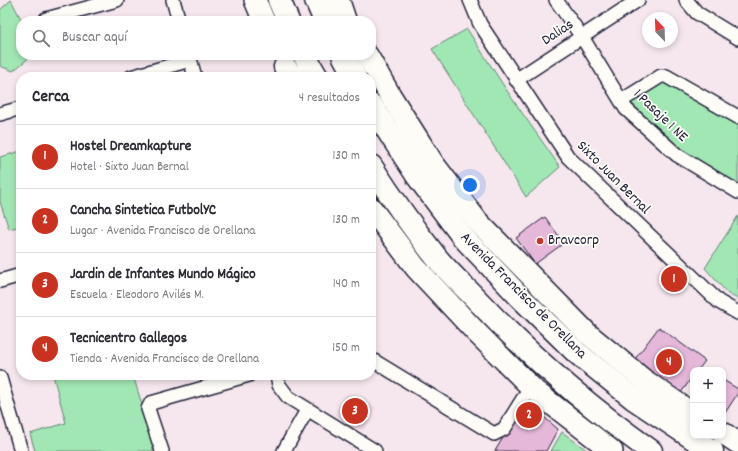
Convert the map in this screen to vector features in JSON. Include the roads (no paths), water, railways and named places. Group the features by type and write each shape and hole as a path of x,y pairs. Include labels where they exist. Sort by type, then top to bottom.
{"highway":[{"path":"279,0 286,16"},
{"path":"316,0 323,16"},
{"path":"338,0 344,16"},
{"path":"307,60 314,72"},
{"path":"345,60 352,72"},
{"path":"358,60 361,72"},
{"name":"Avenida Francisco de Orellana","path":"376,111 418,177 463,237 576,352 633,398 712,451"},
{"path":"376,174 437,258 495,319 554,377 612,424 651,451"}],"main road":[{"path":"255,0 262,16"},
{"name":"Avenida Francisco de Orellana","path":"370,60 390,95 434,163 478,222 588,334 644,380 690,412"},
{"path":"376,215 416,268 531,386 612,451"},
{"path":"726,436 738,443"}],"street":[{"path":"57,16 117,0"},
{"path":"173,0 178,16"},
{"name":"Sixto Juan Bernal","path":"470,0 480,24 568,157 719,302 738,313"},
{"name":"1 Pasaje 1 NE","path":"556,0 582,37 626,109 677,155 738,192"},
{"name":"Dalias","path":"516,80 638,0"},
{"path":"686,0 697,13 738,38"},
{"path":"146,72 183,60"},
{"path":"190,60 193,72"},
{"path":"621,101 661,76 666,76 738,118"},
{"path":"0,114 16,109"},
{"path":"0,282 16,277"},
{"path":"376,363 494,434 504,429 531,386"},
{"path":"0,378 2,392 21,451"},
{"path":"162,451 148,409 151,403 232,380"},
{"path":"278,380 279,385 288,397 375,451"},
{"path":"284,451 307,410"}],"place":[{"name":"Bravcorp","path":"540,241"},
{"name":"Hostel Dreamkapture","path":"674,279"},
{"name":"Tecnicentro Gallegos","path":"669,362"},
{"name":"Jardin de Infantes Mundo Mágico","path":"355,411"},
{"name":"Cancha Sintetica FutbolYC","path":"529,415"}]}
